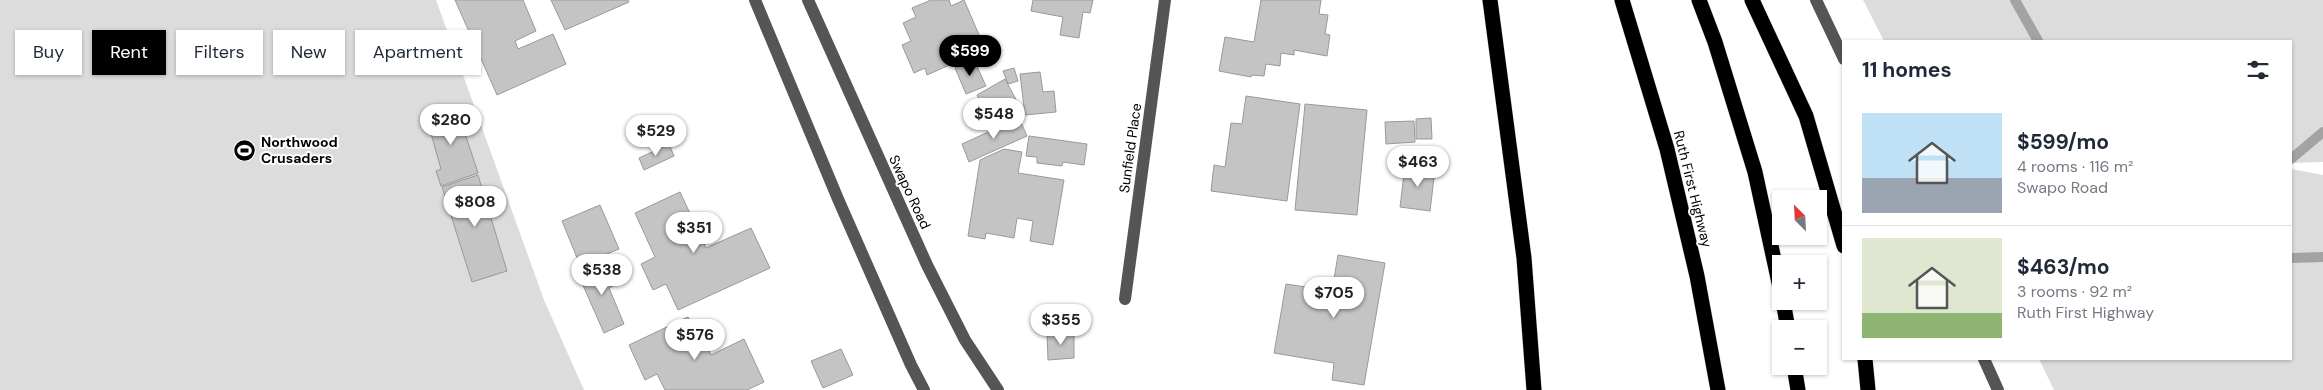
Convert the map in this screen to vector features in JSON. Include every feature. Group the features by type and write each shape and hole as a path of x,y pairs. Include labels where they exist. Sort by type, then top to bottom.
{"highway":[{"path":"1490,0 1524,258 1534,390"},
{"name":"Ruth First Highway","path":"1622,0 1667,149 1697,276 1718,390"},
{"path":"1699,0 1715,42 1755,172 1773,255"},
{"path":"1752,0 1806,116 1842,239"},
{"path":"1865,360 1868,390"},
{"path":"1796,375 1798,390"}],"street":[{"path":"755,0 842,208 911,365 924,390"},
{"name":"Swapo Road","path":"808,0 928,264 965,340 998,390"},
{"name":"Sunfield Place","path":"1125,299 1165,0"},
{"path":"1816,0 1842,55"},
{"path":"1984,360 1998,390"}],"shaded area":[{"name":"Northwood Crusaders","path":"0,0 436,0 447,30 355,30 355,75 463,75 544,300 584,390 0,390"},
{"path":"1863,0 2323,0 2323,162 2292,163 2292,40 1883,40"},
{"path":"2292,169 2323,175 2323,390 2054,390 2039,360 2292,360"}],"building":[{"path":"455,0 523,0 536,31 515,41 518,49 553,34 566,64 497,95 481,59 481,30 468,30"},
{"path":"551,0 628,0 629,2 565,30"},
{"path":"931,0 949,0 951,6 964,0 980,37 969,42 974,54 927,75 925,68 914,73 902,45 911,41 903,23 916,17 912,8"},
{"path":"1033,0 1093,0 1090,13 1083,12 1079,38 1060,35 1063,17 1031,11"},
{"path":"1261,0 1321,0 1319,14 1328,15 1325,34 1330,35 1327,56 1294,50 1294,55 1281,53 1280,66 1266,64 1264,76 1251,75 1251,77 1219,71 1225,37 1254,42"},
{"path":"974,60 986,86 966,94 955,68"},
{"path":"1014,68 1018,81 1008,84 1003,71"},
{"path":"1040,72 1043,92 1054,91 1056,112 1025,115 1020,74"},
{"path":"1005,79 1021,109 992,124 977,95"},
{"path":"1246,96 1300,104 1287,201 1211,191 1214,165 1225,167 1231,123 1242,124"},
{"path":"1305,104 1367,110 1357,215 1295,210"},
{"path":"456,106 478,173 441,186 436,171 441,169 426,116"},
{"path":"1019,118 1027,136 969,162 962,144"},
{"path":"1431,118 1432,139 1416,139 1416,119"},
{"path":"1414,121 1415,142 1386,144 1385,122"},
{"path":"1029,136 1087,144 1084,165 1063,162 1062,166 1037,163 1037,157 1026,156"},
{"path":"669,144 674,156 644,170 639,158"},
{"path":"1004,149 1022,152 1018,173 1064,180 1053,245 1030,241 1033,221 1017,218 1014,238 986,233 985,239 968,236 980,160"},
{"path":"1405,166 1435,169 1430,211 1400,207"},
{"path":"478,175 507,271 472,282 442,187"},
{"path":"680,192 706,248 751,228 770,268 678,310 666,284 653,290 641,264 655,257 635,213"},
{"path":"600,205 619,249 580,265 562,221"},
{"path":"1338,255 1385,263 1364,385 1332,380 1334,363 1274,353 1286,284 1332,291"},
{"path":"607,262 617,284 609,288 624,324 604,333 578,274"},
{"path":"688,317 699,340 703,338 711,355 744,339 764,382 747,390 665,390 657,374 645,380 629,345"},
{"path":"1047,333 1074,333 1074,358 1048,360"},
{"path":"841,349 853,375 823,388 811,361"}],"waterway":[{"path":"2015,0 2037,40"},
{"path":"2292,158 2323,132"},
{"path":"2292,258 2323,257"}],"place":[{"name":"Northwood Crusaders","path":"245,150"}]}
